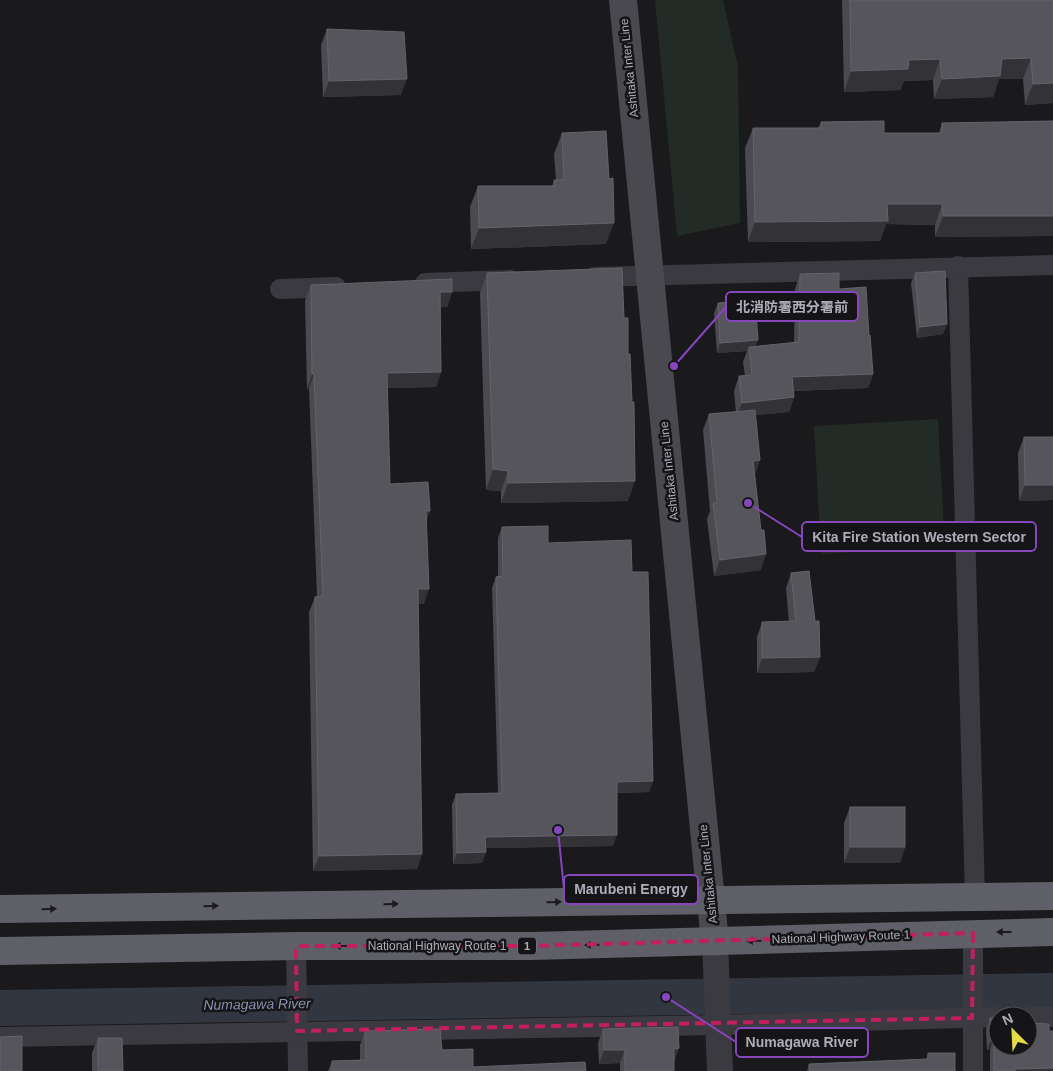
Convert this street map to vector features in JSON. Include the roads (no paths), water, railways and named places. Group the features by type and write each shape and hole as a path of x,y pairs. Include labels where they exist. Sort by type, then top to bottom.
{"highway":[{"path":"0,910 1053,896"},
{"name":"National Highway Route 1","path":"0,951 296,946 532,946 715,942 973,932 1053,932"}],"main road":[{"name":"Ashitaka Inter Line","path":"623,0 715,942"}],"street":[{"path":"958,266 975,897"},
{"path":"580,277 958,266 1053,266"},
{"path":"410,284 530,279"},
{"path":"280,289 350,286"},
{"path":"973,932 973,1071"},
{"path":"715,942 720,1071"},
{"path":"296,946 298,1071"},
{"path":"0,1037 297,1026 719,1021 972,1013 988,1015"},
{"path":"1038,1017 1053,1016"}],"waterway":[{"name":"Numagawa River","path":"0,1008 1053,991"}],"place":[{"name":"北消防署西分署前","path":"674,366"},
{"name":"Kita Fire Station Western Sector","path":"748,503"},
{"name":"Marubeni Energy","path":"558,830"},
{"name":"Numagawa River","path":"666,997"}]}
